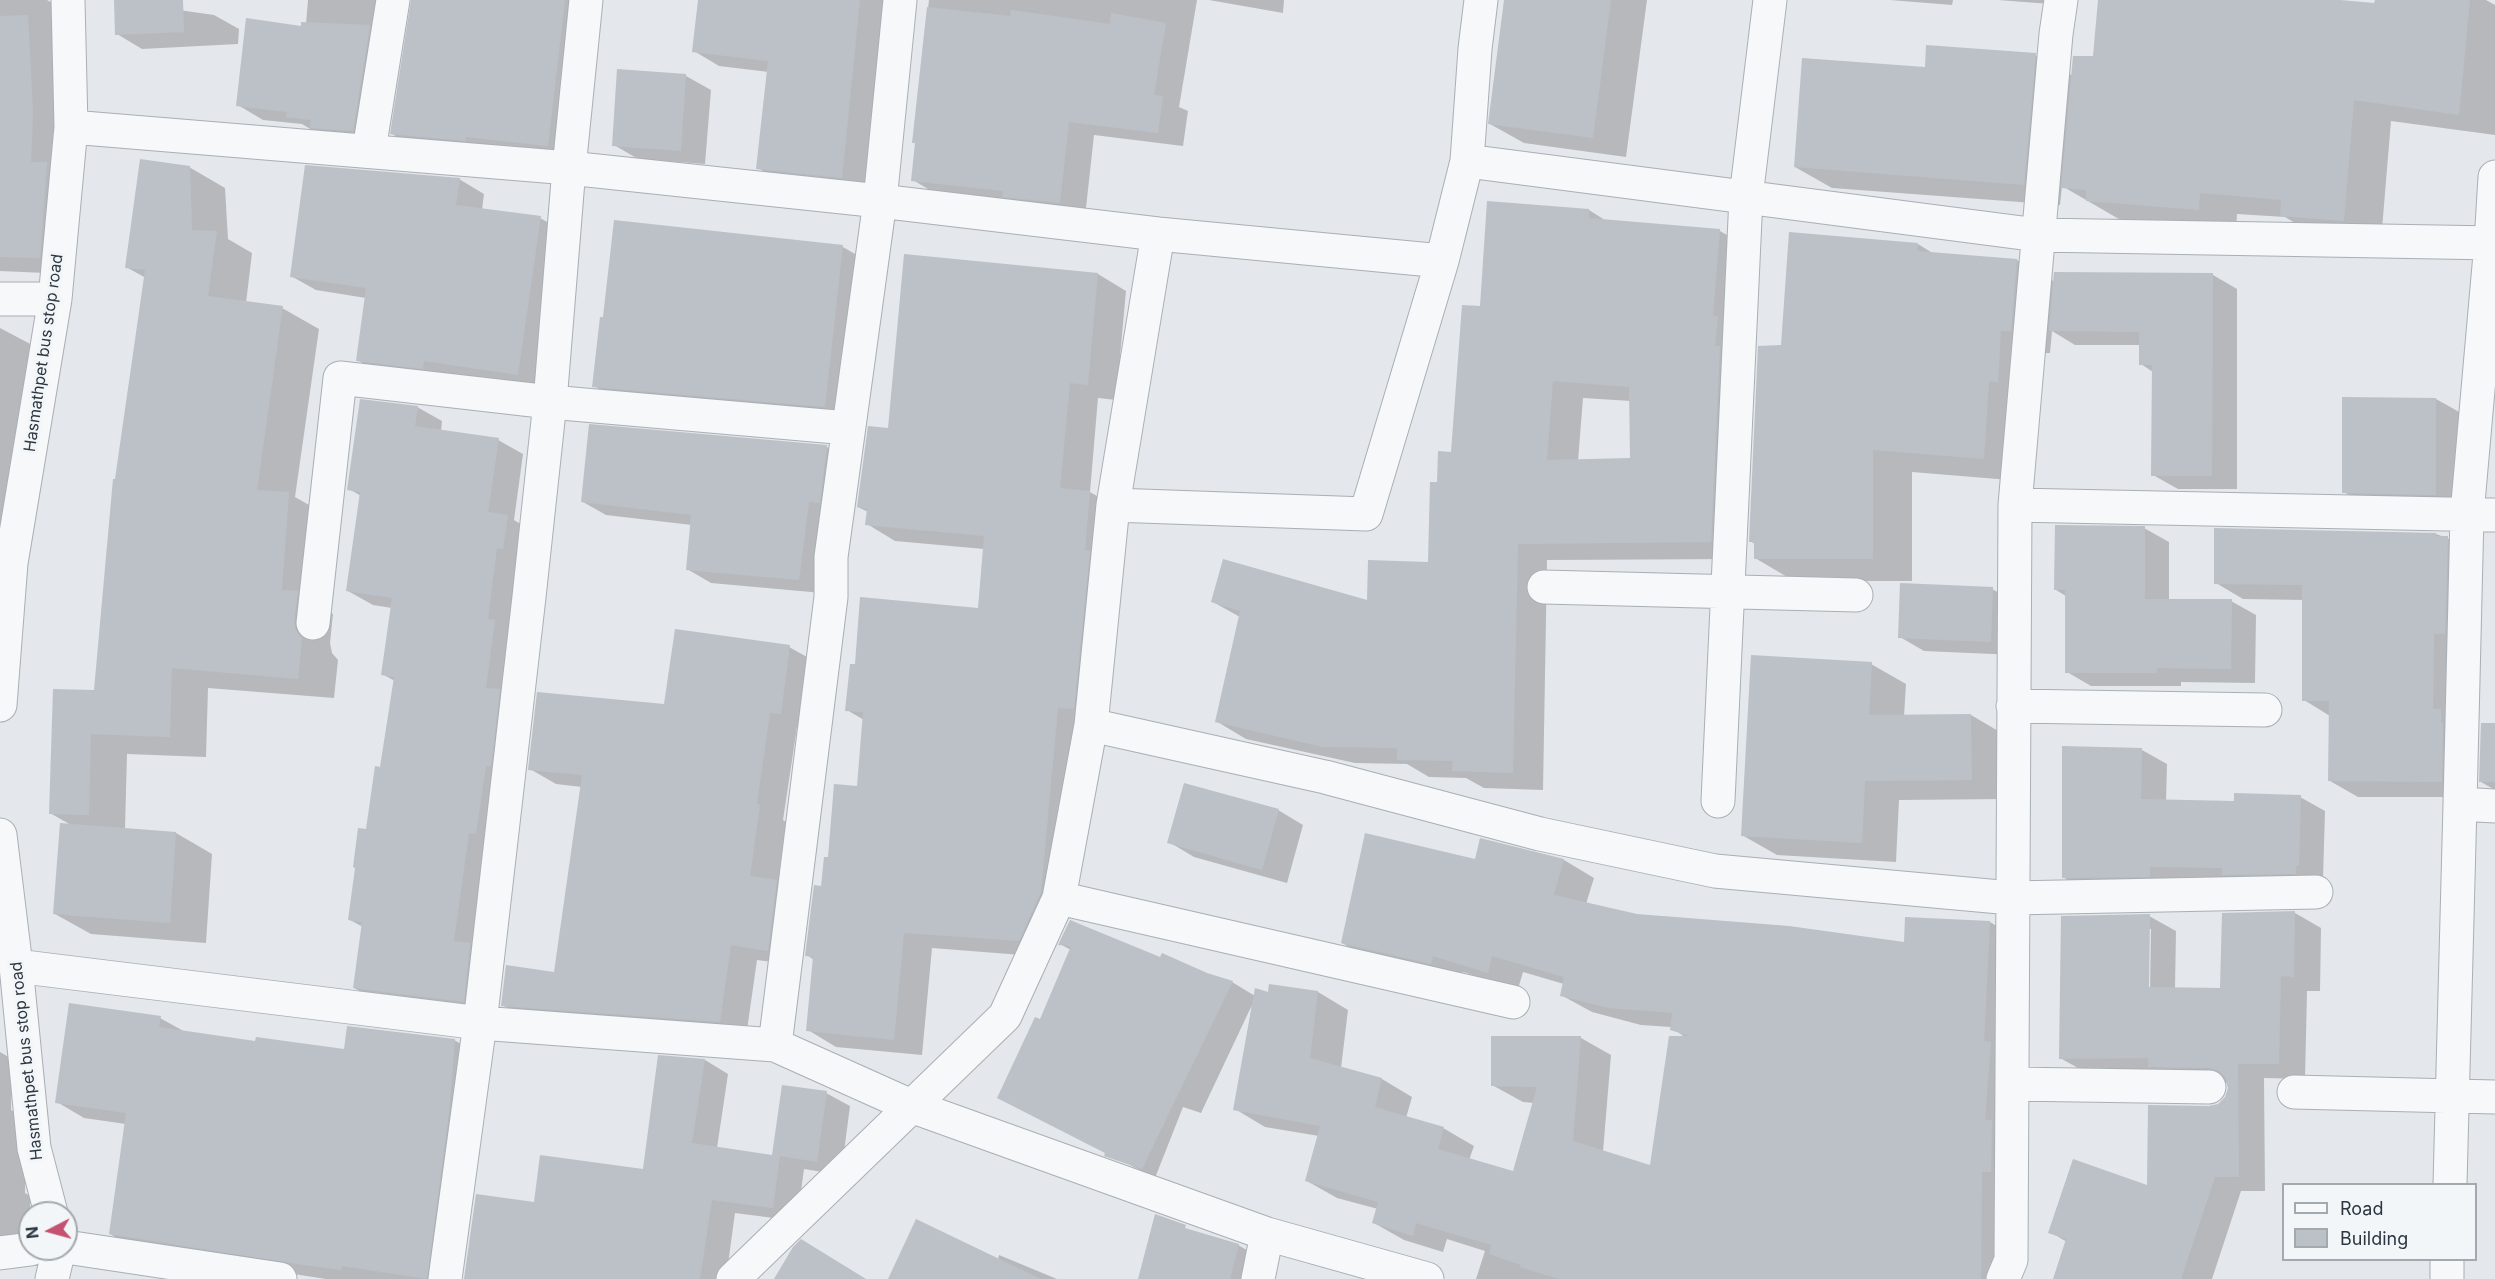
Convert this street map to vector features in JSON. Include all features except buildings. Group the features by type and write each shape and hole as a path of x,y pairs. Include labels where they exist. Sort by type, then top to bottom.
{"street":[{"name":"Hasmathpet bus stop road","path":"0,705 5,563 55,299 71,127 68,0"},
{"path":"369,150 393,0"},
{"path":"445,1279 480,1023 550,402 569,168 586,0"},
{"path":"775,1045 831,597 831,557 880,201 900,0"},
{"path":"1113,505 1366,514 1442,261 1467,161 1481,0"},
{"path":"1718,801 1746,197 1770,0"},
{"path":"2003,1279 2011,1260 2011,898 2015,505 2061,0"},
{"path":"71,127 569,168 880,201 1158,234 1442,261"},
{"path":"1467,161 2038,235 2493,243"},
{"path":"2450,1183 2460,804 2481,514 2495,177"},
{"path":"733,1279 1005,1016 1059,898 1091,725 1113,505 1158,234"},
{"path":"0,298 55,299"},
{"path":"313,623 340,378 550,402 848,428"},
{"path":"2015,505 2481,514"},
{"path":"1544,587 1856,595"},
{"path":"2013,706 2265,710"},
{"path":"1091,725 1325,777 1540,834 1714,871 2011,898 2316,892"},
{"path":"2460,804 2495,806"},
{"name":"Hasmathpet bus stop road","path":"0,836 16,966 34,1149 48,1201"},
{"path":"1059,898 1513,1002"},
{"path":"16,966 480,1023 775,1045 911,1106 1267,1234 1427,1279"},
{"path":"2012,1084 2209,1087"},
{"path":"2294,1092 2495,1097"},
{"path":"1258,1279 1267,1234"},
{"path":"78,1249 280,1279"},
{"path":"0,1253 18,1251"},
{"path":"52,1279 56,1261"},
{"path":"2447,1261 2447,1279"}]}
